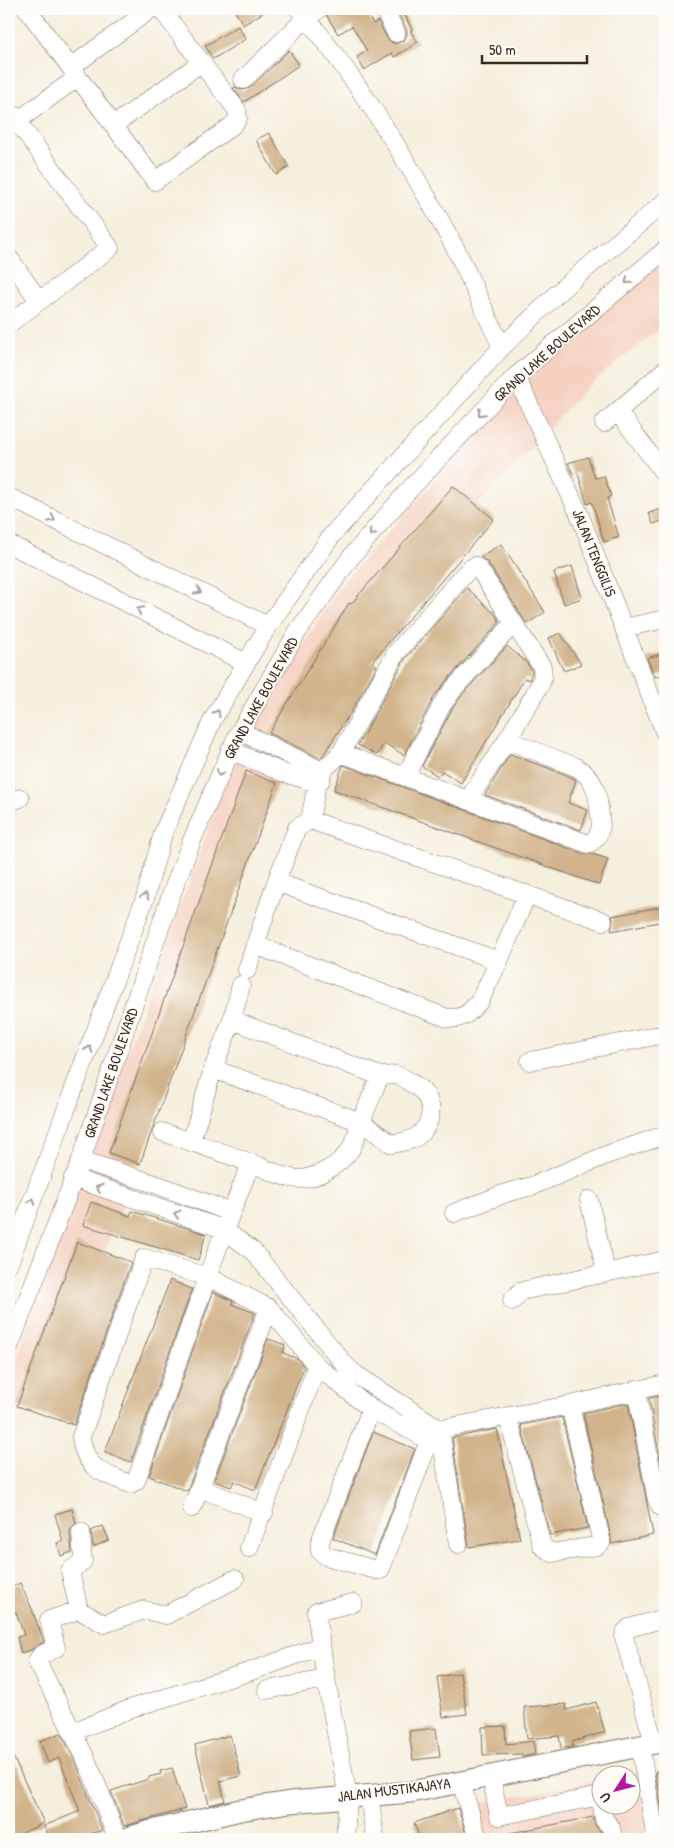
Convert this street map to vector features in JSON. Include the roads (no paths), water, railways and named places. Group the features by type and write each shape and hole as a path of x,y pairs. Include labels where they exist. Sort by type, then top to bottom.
{"main road":[{"name":"JALAN MUSTIKAJAYA","path":"124,1839 240,1810 290,1802 411,1792 653,1743"}],"street":[{"path":"29,9 155,181 233,126 238,118 237,110 161,9"},
{"path":"9,324 110,248 12,119 74,72 151,9"},
{"path":"384,9 396,33"},
{"path":"243,80 308,12 322,36 384,125 408,165 452,244 502,347"},
{"path":"114,125 202,62"},
{"name":"GRAND LAKE BOULEVARD","path":"9,1263 145,898 163,833 213,719 268,626 332,535 502,347 563,288 663,209"},
{"name":"GRAND LAKE BOULEVARD","path":"9,1347 81,1160 171,895 230,750 298,631 351,557 408,491 516,376 665,250"},
{"path":"9,258 39,301"},
{"path":"664,473 611,417 665,370"},
{"name":"JALAN TENGGILIS","path":"516,376 580,516 665,733"},
{"path":"386,475 408,491"},
{"path":"9,497 268,626"},
{"path":"9,544 246,663"},
{"path":"191,1142 213,1069 232,1020 244,977 276,882 297,828 310,820 320,777 341,753 396,653 468,570 475,566 479,569 539,660 543,677 507,740 468,800"},
{"path":"624,628 665,618"},
{"path":"405,777 443,703 455,687 514,623"},
{"path":"240,731 320,777"},
{"path":"341,753 588,844 595,840 600,833 601,826 595,787 585,772 507,740"},
{"path":"230,750 284,773 320,777"},
{"path":"310,820 604,921"},
{"path":"276,882 499,961"},
{"path":"255,945 447,1018 458,1018 473,1009 479,1002 499,961 527,894"},
{"path":"213,1069 361,1122 392,1144 407,1142 421,1134 427,1124 431,1106 429,1100 420,1088 397,1075 380,1076 232,1020"},
{"path":"530,1060 665,1034"},
{"path":"162,1132 251,1163 279,1175 298,1179 310,1177 341,1160 349,1152 380,1076"},
{"path":"454,1213 509,1192 532,1186 609,1154 665,1135"},
{"path":"81,1160 158,1185 230,1212"},
{"path":"251,1163 223,1229 208,1277 136,1481 130,1484 96,1470 82,1449 81,1437 139,1255 208,1277 268,1308 317,1366 371,1409 421,1436 427,1442 380,1570 326,1556 320,1550 320,1542 371,1409"},
{"path":"73,1178 223,1229 253,1251 345,1365 355,1374 440,1429 570,1405 665,1384"},
{"path":"150,1205 158,1185"},
{"path":"589,1200 606,1272"},
{"path":"512,1301 520,1292 526,1290 665,1260"},
{"path":"192,1508 268,1308"},
{"path":"249,1548 264,1513 317,1366"},
{"path":"636,1389 657,1500 660,1506 665,1509"},
{"path":"508,1416 542,1546 552,1553 597,1546 601,1544 601,1540 570,1405"},
{"path":"440,1429 458,1544"},
{"path":"199,1488 264,1513"},
{"path":"79,1610 70,1571 83,1561 81,1532"},
{"path":"117,1839 101,1795 73,1732 37,1661 41,1655 56,1648 49,1620 79,1610 104,1624 144,1610 166,1615 235,1579"},
{"path":"345,1839 348,1797 326,1679 316,1612 353,1603"},
{"path":"656,1839 653,1743 624,1637 625,1632 630,1628 665,1618"},
{"path":"73,1732 132,1708 252,1671 321,1646"},
{"path":"267,1690 326,1679"},
{"path":"491,1776 499,1816 592,1798"},
{"path":"461,1782 478,1839"},
{"path":"369,1794 375,1839"},
{"path":"603,1816 604,1820 611,1827 613,1839"}]}
